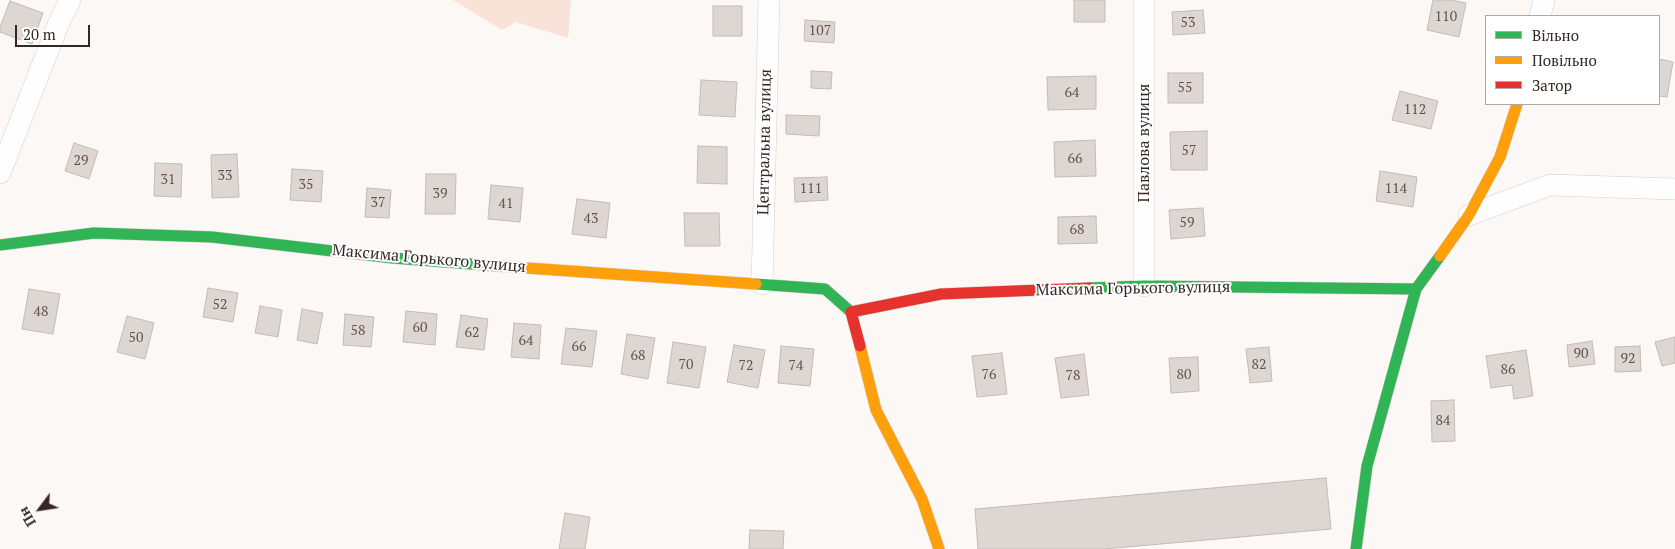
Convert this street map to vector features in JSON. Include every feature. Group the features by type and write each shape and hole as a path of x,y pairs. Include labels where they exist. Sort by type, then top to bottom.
{"street":[{"path":"0,173 58,25 70,0"},
{"name":"Центральна вулиця","path":"762,284 768,0"},
{"name":"Павлова вулиця","path":"1144,0 1144,286"},
{"path":"1540,15 1544,0"},
{"path":"1356,549 1367,466 1416,289 1469,215 1500,157 1516,105"},
{"path":"1469,215 1550,185 1675,189"},
{"name":"Максима Горького вулиця","path":"0,245 94,233 212,237 393,258 825,289 851,312 941,294 1144,286 1416,289"},
{"path":"851,312 876,410 922,499 939,549"}],"shaded area":[{"path":"453,0 571,0 568,38 516,22 502,30"}],"building":[{"path":"1074,0 1105,0 1105,22 1074,22"},
{"path":"1433,0 1450,0 1466,3 1459,37 1427,30"},
{"path":"10,1 43,13 32,44 0,32 0,27"},
{"path":"713,6 742,6 742,36 713,36"},
{"path":"1203,10 1205,33 1173,35 1172,12"},
{"path":"805,20 835,22 834,43 804,41"},
{"path":"1660,59 1673,62 1667,97 1660,96"},
{"path":"811,71 832,72 831,89 811,88"},
{"path":"1168,73 1203,73 1203,103 1168,103"},
{"path":"1096,76 1096,109 1048,110 1047,77"},
{"path":"701,80 737,82 735,117 699,115"},
{"path":"1400,91 1438,101 1431,129 1392,120"},
{"path":"786,115 820,116 819,136 786,134"},
{"path":"1207,131 1207,170 1171,170 1170,132"},
{"path":"1095,140 1096,176 1055,177 1054,142"},
{"path":"74,143 98,151 89,179 65,171"},
{"path":"698,146 727,147 727,184 697,183"},
{"path":"237,154 239,197 212,198 211,155"},
{"path":"155,163 182,164 181,197 154,196"},
{"path":"292,169 323,171 321,202 290,200"},
{"path":"1380,171 1417,177 1413,207 1376,201"},
{"path":"426,174 456,174 455,214 425,214"},
{"path":"827,177 828,200 795,202 794,178"},
{"path":"491,185 523,188 520,222 488,219"},
{"path":"367,188 391,190 389,218 365,217"},
{"path":"577,199 610,203 606,238 572,234"},
{"path":"1203,208 1205,236 1171,239 1169,210"},
{"path":"684,213 719,213 720,246 685,246"},
{"path":"1096,216 1097,243 1058,244 1058,217"},
{"path":"208,288 238,293 233,322 203,317"},
{"path":"29,289 60,294 53,334 22,329"},
{"path":"260,306 282,310 278,337 255,333"},
{"path":"302,309 323,313 317,344 297,340"},
{"path":"406,311 437,314 435,345 403,342"},
{"path":"345,314 374,317 371,347 343,345"},
{"path":"461,315 488,319 484,350 456,347"},
{"path":"127,316 154,323 145,359 117,352"},
{"path":"514,323 541,325 539,359 511,357"},
{"path":"566,328 597,331 592,367 561,364"},
{"path":"627,334 655,338 648,379 621,374"},
{"path":"1675,337 1675,363 1662,366 1655,342"},
{"path":"1592,341 1595,364 1569,367 1567,345"},
{"path":"673,342 706,347 699,388 667,383"},
{"path":"734,345 765,350 758,388 727,382"},
{"path":"781,346 814,349 810,386 778,383"},
{"path":"1640,346 1641,371 1615,372 1615,347"},
{"path":"1269,347 1272,381 1250,383 1246,349"},
{"path":"1526,350 1533,396 1514,399 1512,385 1491,388 1486,356"},
{"path":"1002,353 1007,394 977,397 972,356"},
{"path":"1084,354 1089,395 1061,398 1055,358"},
{"path":"1198,357 1199,391 1171,393 1169,358"},
{"path":"1454,400 1455,441 1432,442 1431,401"},
{"path":"1326,478 1331,529 1104,549 978,549 975,509"},
{"path":"565,513 590,517 585,549 559,549"},
{"path":"750,530 784,531 783,549 749,549"}],"traffic: fast":[{"path":"0,245 94,233 212,237 393,258 498,266"},
{"path":"1356,549 1367,466 1416,289 1440,256"},
{"path":"756,284 825,289 851,312"},
{"path":"1089,288 1144,286 1416,289"}],"traffic: slow":[{"path":"1440,256 1469,215 1500,157 1517,105"},
{"path":"498,266 756,284"},
{"path":"860,346 876,410 922,499 939,549"}],"traffic: jam":[{"path":"860,346 851,312 941,294 1089,288"}]}
